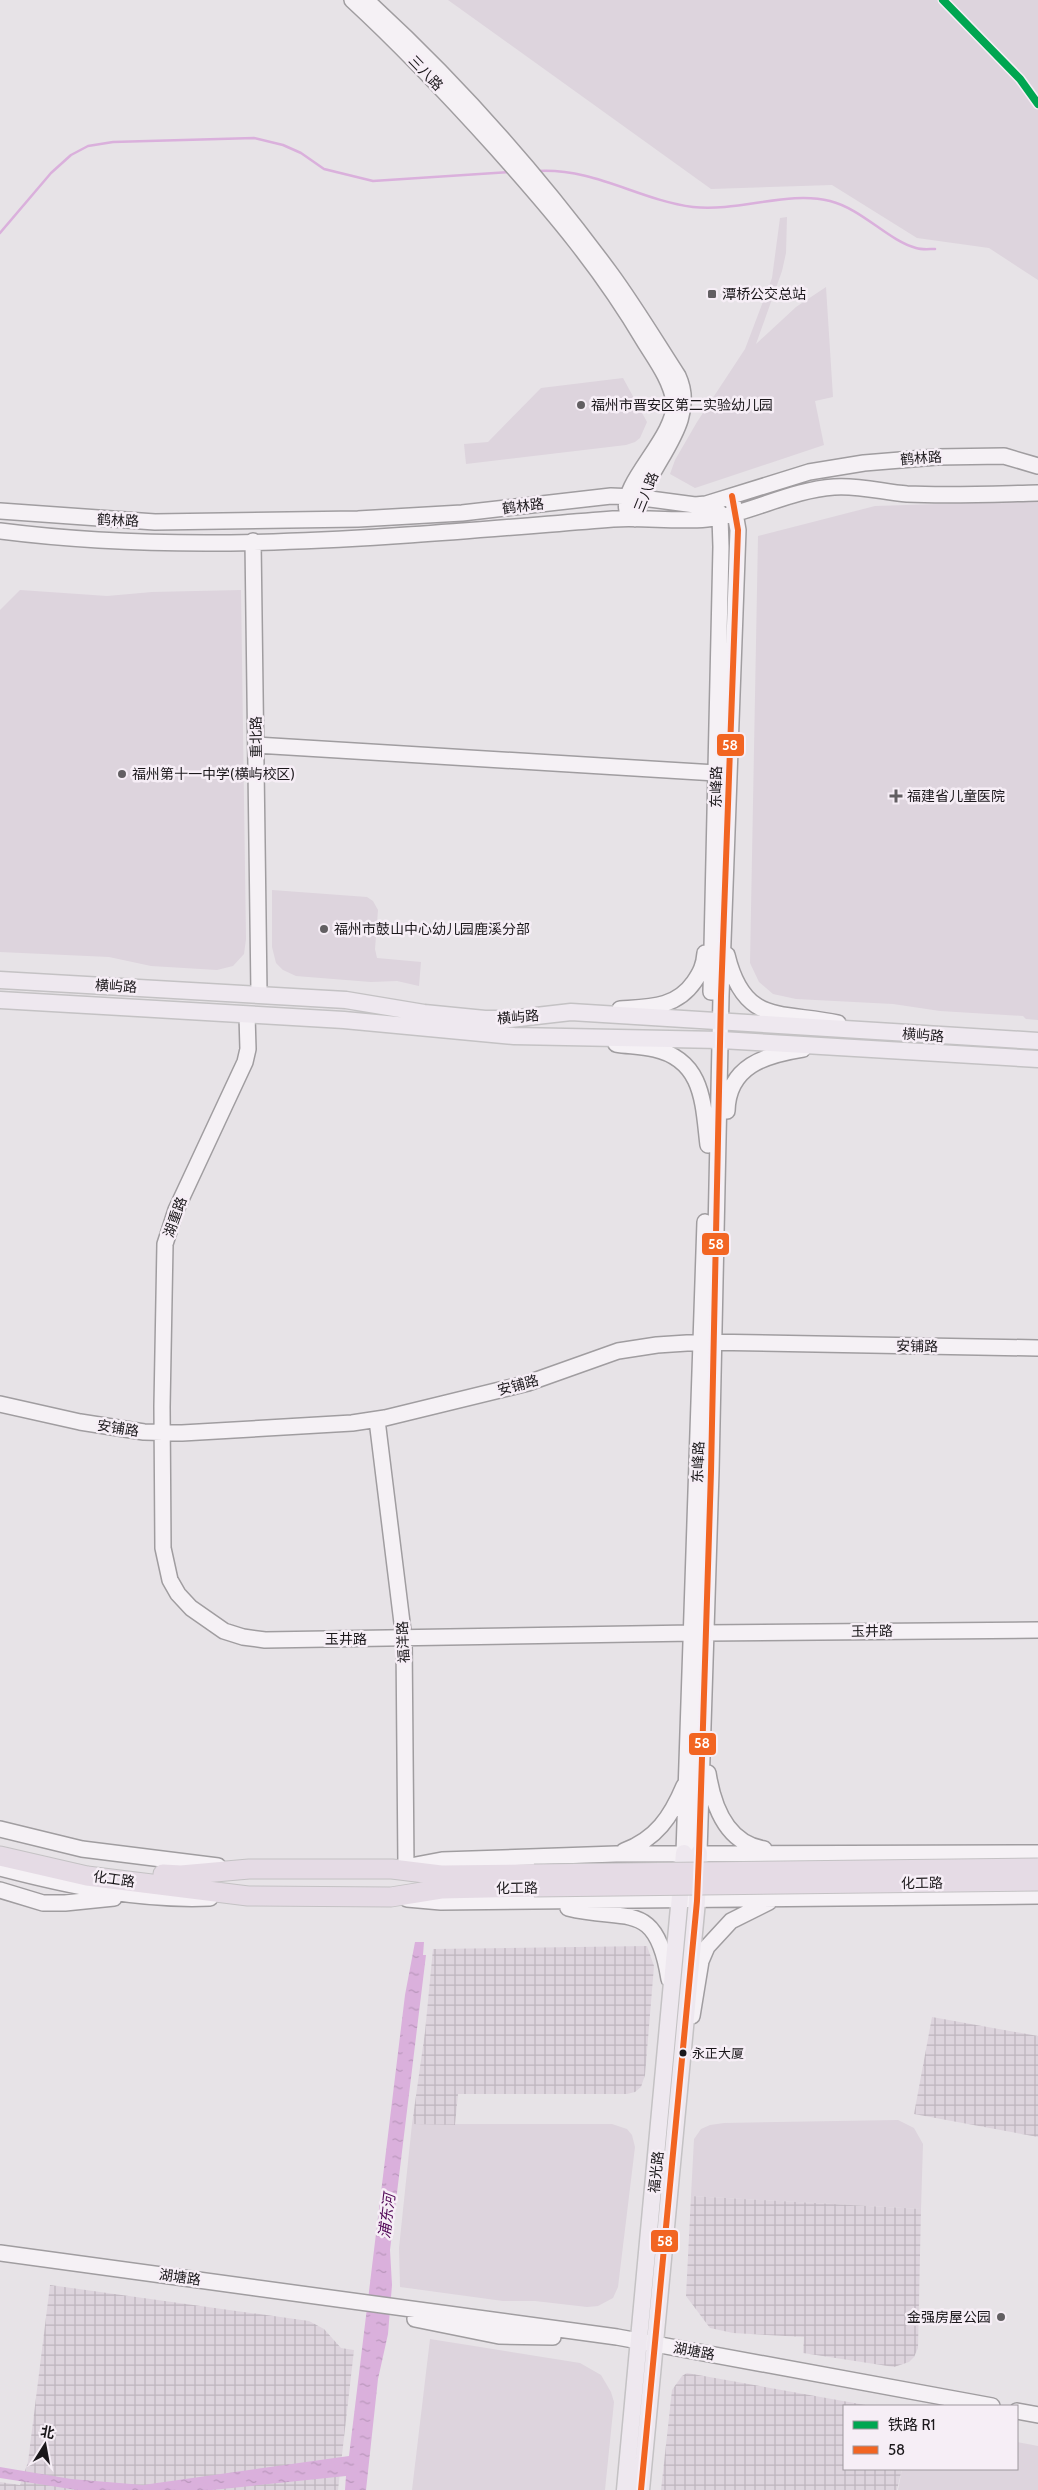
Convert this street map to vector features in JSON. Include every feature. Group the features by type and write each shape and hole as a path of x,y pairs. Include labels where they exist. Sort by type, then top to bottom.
{"highway":[{"name":"化工路","path":"0,1844 62,1859 146,1872 181,1875 249,1870 399,1868 536,1888 1038,1868"},
{"name":"化工路","path":"0,1856 86,1876 248,1896 391,1897 441,1889 1038,1881"}],"main road":[{"name":"三八路","path":"352,0 403,48 503,149"},
{"name":"三八路","path":"366,0 432,64 612,276 682,385 684,401 681,420 634,497 635,519"},
{"name":"鹤林路","path":"0,511 155,522 358,519 462,513 634,497 695,505 716,502 809,472 864,463 937,457 996,456 1038,466"},
{"name":"鹤林路","path":"0,531 89,540 253,541 428,535 635,519 682,520 720,517 807,491 832,487 950,496 1038,493"},
{"name":"东峰路","path":"716,1021 723,939 738,539 737,513 732,496"},
{"name":"东峰路","path":"692,1853 687,1780 699,1633 708,1343 717,1178 714,867 721,547 720,517 716,502"},
{"name":"重北路","path":"253,541 259,993"},
{"path":"256,745 716,773"},
{"path":"571,1012 656,1007 676,1000 686,992 704,966 706,910 714,867"},
{"path":"723,939 733,979 739,989 754,1005 775,1013 811,1017 868,1030"},
{"name":"横屿路","path":"0,980 259,993 346,1000 424,1013 485,1019 510,1019 571,1012 1038,1041"},
{"name":"横屿路","path":"0,1000 344,1020 514,1036 716,1040 1038,1059"},
{"name":"湖重路","path":"162,1433 165,1244 176,1210 246,1057 247,1015"},
{"path":"572,1038 655,1049 679,1059 691,1072 701,1092 708,1145"},
{"name":"东峰路","path":"708,1343 708,1145 716,1040"},
{"path":"717,1178 724,1164 728,1097 740,1075 751,1065 769,1055 824,1046"},
{"name":"安铺路","path":"0,1404 106,1427 162,1433 352,1424 377,1420 528,1383 618,1351 657,1345 708,1343 1038,1348"},
{"name":"福洋路","path":"377,1420 404,1639 399,1868"},
{"name":"玉井路","path":"162,1433 164,1557 173,1587 191,1608 217,1627 248,1638 404,1639 699,1633 1038,1630"},
{"name":"东峰路","path":"692,1853 703,1740 699,1633"},
{"path":"703,1740 710,1789 718,1812 728,1828 744,1843 752,1846 800,1854"},
{"path":"616,1854 635,1847 659,1830 676,1805 687,1780"},
{"name":"化工路","path":"0,1829 82,1849 249,1870"},
{"name":"福光路","path":"641,2490 647,2347 672,1995 680,1901 692,1853"},
{"name":"福光路","path":"625,2490 647,2347 682,2056 697,1901 692,1853"},
{"path":"399,1868 442,1860 616,1854 1038,1853"},
{"path":"0,1868 58,1882 146,1896 177,1899 248,1896"},
{"path":"0,1880 23,1895"},
{"path":"536,1888 680,1901 1038,1896"},
{"path":"536,1888 580,1911 622,1914 640,1920 652,1931 663,1948 672,1995"},
{"path":"0,1890 23,1895 43,1903 65,1904 96,1899 146,1896"},
{"path":"682,2056 698,1991 703,1953 711,1941 731,1921 775,1899"},
{"name":"湖塘路","path":"0,2253 647,2347 986,2405"},
{"name":"湖塘路","path":"0,2263 360,2306"},
{"name":"湖塘路","path":"647,2347 936,2405"},
{"path":"1018,2411 1038,2415"},
{"path":"1018,2420 1038,2424"}],"shaded area":[{"path":"448,0 1038,0 1038,280 989,248 917,238 832,185 711,189"},
{"path":"787,217 786,253 782,271 756,344 796,307 826,287 833,397 815,401 824,445 695,488 670,474 675,460 697,422 745,349 772,278 780,218"},
{"name":"福州市晋安区第二实验幼儿园","path":"623,378 647,422 640,438 635,442 626,445 466,464 464,444 488,442 541,388"},
{"name":"福建省儿童医院","path":"1038,501 1038,1020 1026,1019 1023,1016 940,1011 893,1004 796,999 773,994 759,982 750,963 758,536 875,506"},
{"name":"福州第十一中学(横屿校区)","path":"20,590 107,596 152,592 241,590 246,939 244,954 233,966 217,970 151,966 109,957 0,952 0,610"},
{"name":"福州市鼓山中心幼儿园鹿溪分部","path":"272,890 367,897 373,901 378,910 375,949 377,958 421,962 419,986 397,981 371,982 296,976 283,970 276,963 272,947"},
{"path":"647,1946 654,1966 645,2075 641,2087 635,2092 627,2094 458,2094 455,2125 412,2124 425,2032 433,1949"},
{"path":"932,2017 1038,2036 1038,2137 914,2114"},
{"path":"898,2120 914,2128 923,2144 921,2209 691,2196 694,2139 701,2129 710,2125 724,2123"},
{"path":"412,2124 612,2124 627,2129 632,2135 635,2147 618,2287 613,2298 598,2306 587,2307 535,2301 503,2301 400,2287 399,2248"},
{"path":"691,2196 921,2209 918,2348 914,2357 909,2362 894,2367 803,2353 804,2337 733,2333 710,2328 686,2296"},
{"path":"50,2285 309,2321 324,2329 341,2348 354,2350 338,2490 0,2490 0,2482 20,2485 28,2462"},
{"path":"430,2339 580,2363 601,2375 611,2392 614,2402 605,2490 412,2490"},
{"path":"687,2373 865,2405 843,2405 843,2470 902,2470 897,2490 661,2490 672,2390 682,2376"},
{"path":"1018,2442 1038,2446 1038,2490 898,2490 902,2470 1018,2470"}],"water":[{"name":"浦东河","path":"415,1942 424,1942 423,1955 426,1955 390,2250 392,2285 388,2334 378,2379 366,2490 345,2490 346,2476 212,2490 77,2490 0,2478 0,2467 71,2479 143,2485 349,2456 405,1995"}],"waterway":[{"path":"0,233 51,173 71,155 88,146 113,142 254,138 283,145 301,153 324,169 373,181 510,172"},
{"path":"538,171 559,171 579,174 654,198 693,207 728,207 798,198 830,201 853,211 906,244 921,249 935,249"}],"rail line":[{"name":"R1","path":"943,0 1020,79 1038,104"}],"transit line":[{"name":"58","path":"641,2490 697,1901 711,1471 721,996 738,530 732,496"}],"place":[{"name":"潭桥公交总站","path":"712,294"},
{"name":"福州市晋安区第二实验幼儿园","path":"581,405"},
{"name":"福州第十一中学(横屿校区)","path":"122,774"},
{"name":"福建省儿童医院","path":"896,796"},
{"name":"福州市鼓山中心幼儿园鹿溪分部","path":"324,929"},
{"name":"永正大厦","path":"683,2053"},
{"name":"金强房屋公园","path":"1001,2317"}]}
